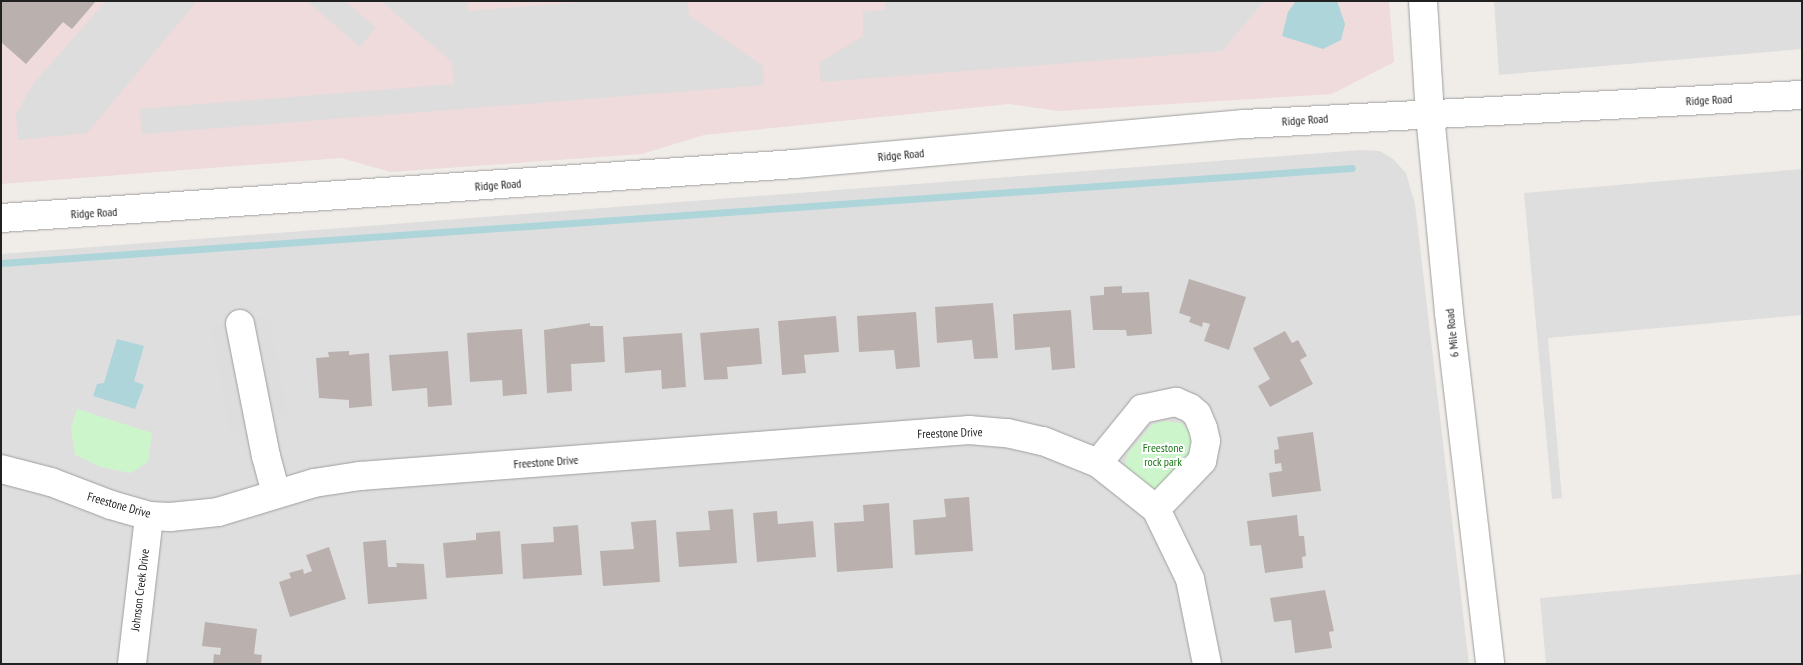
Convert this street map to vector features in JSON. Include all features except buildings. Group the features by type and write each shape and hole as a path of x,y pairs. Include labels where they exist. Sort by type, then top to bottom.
{"street":[{"name":"6 Mile Road","path":"1423,1 1430,115 1490,664"},
{"name":"Ridge Road","path":"1,218 785,165 1244,124 1802,95"},
{"path":"240,324 266,456 276,494"},
{"path":"1098,463 1142,410 1176,402 1190,408 1197,414 1204,428 1206,441 1202,460 1156,509"},
{"name":"Freestone Drive","path":"1,469 149,516 218,512 314,483 360,476 969,430 1043,441 1098,463 1156,509 1190,579 1207,664"},
{"name":"Johnson Creek Drive","path":"132,664 149,516"}],"shaded area":[{"path":"1,1 1389,1 1394,62 1332,94 1058,111 1009,104 704,135 642,154 391,172 341,158 1,184"},
{"path":"106,1 197,1 87,133 18,140 16,114 34,83"},
{"path":"307,1 345,1 376,28 360,47"},
{"path":"381,1 467,1 468,11 593,1 687,1 689,15 763,66 764,85 142,134 140,109 454,84 452,62"},
{"path":"885,1 1264,1 1222,51 821,82 819,63 863,36 863,12 885,10"},
{"path":"1494,1 1802,1 1802,49 1499,75"},
{"path":"1360,150 1380,151 1393,159 1406,173 1415,204 1469,664 1,664 1,254"},
{"path":"1802,169 1802,315 1548,338 1562,498 1552,499 1524,193"},
{"path":"269,315 288,415 276,416 269,426 230,432 210,325"},
{"path":"1802,574 1802,664 1546,664 1540,598"}],"green space":[{"path":"77,409 152,433 148,462 131,473 101,467 75,455 71,428"},
{"name":"Freestone rock park","path":"1162,421 1181,423 1194,436 1196,448 1154,494 1126,474 1125,463 1128,453 1152,425"}],"water":[{"path":"1296,1 1337,1 1345,24 1341,40 1323,49 1282,36 1288,12"},
{"path":"117,339 144,346 134,381 144,385 135,409 93,396 97,384 104,383"}],"waterway":[{"path":"1,263 1352,168"}]}
